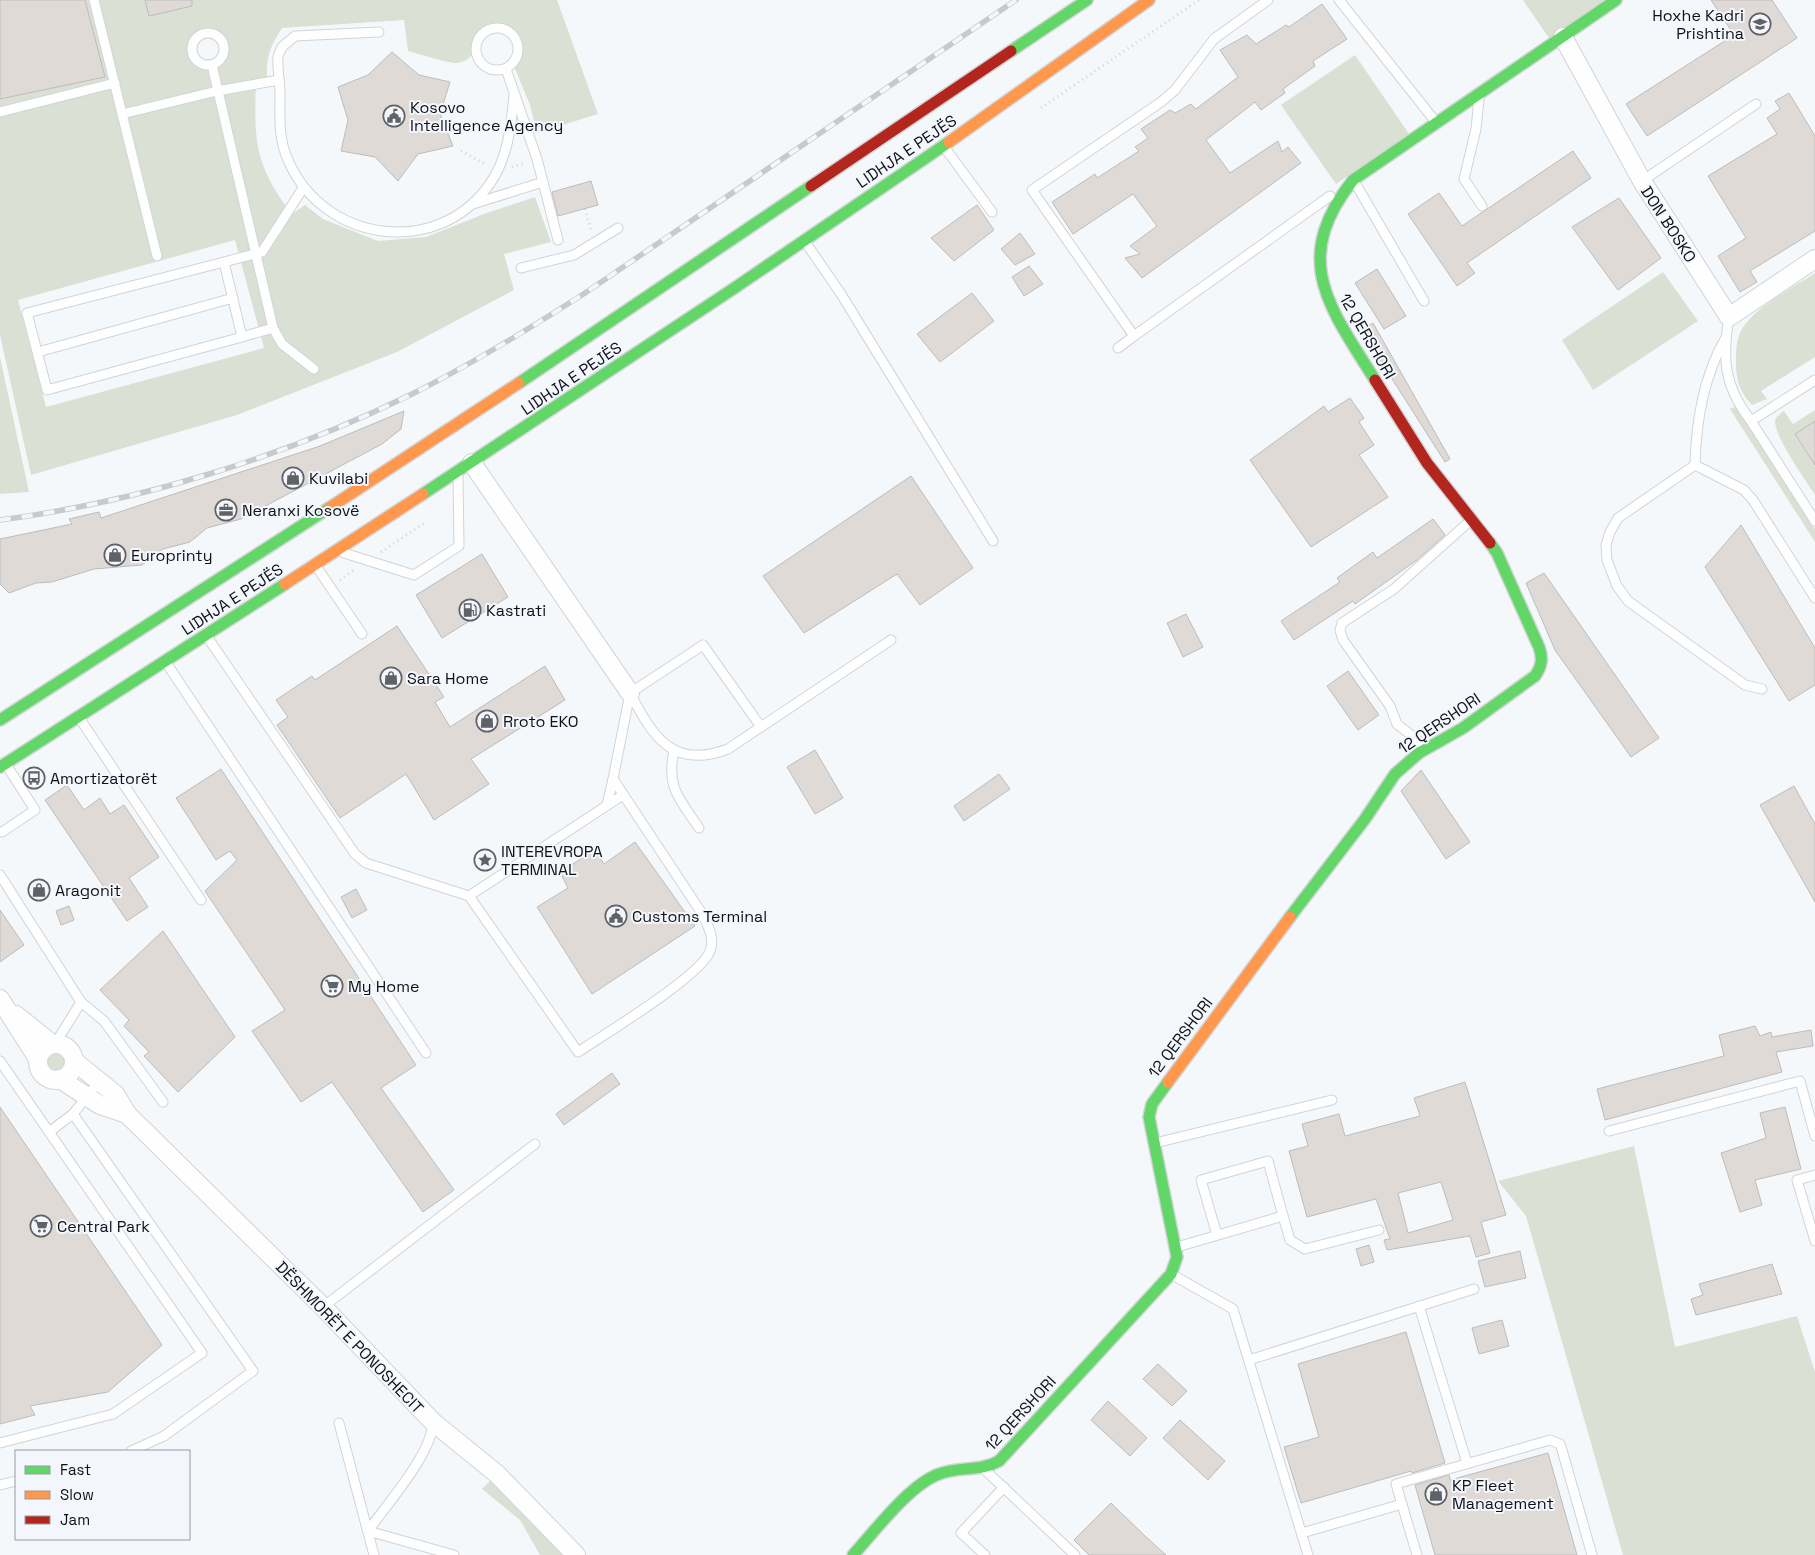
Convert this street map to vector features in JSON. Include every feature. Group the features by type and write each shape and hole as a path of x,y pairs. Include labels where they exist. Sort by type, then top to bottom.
{"main road":[{"name":"LIDHJA E PEJËS","path":"0,720 449,431 1087,0"},
{"name":"LIDHJA E PEJËS","path":"3,765 166,662 465,468 943,146 1149,0"},
{"name":"12 QERSHORI","path":"853,1555 917,1486 928,1478 956,1469 992,1466 1005,1456 1171,1274 1176,1266 1175,1247 1148,1117 1152,1104 1168,1080 1360,826 1395,774 1405,763 1462,728 1535,676 1542,667 1543,657 1509,576 1497,553 1427,463 1331,309 1324,290 1320,267 1320,244 1323,231 1335,202 1353,180 1616,0"}],"street":[{"name":"DON BOSKO","path":"1563,37 1642,181 1729,317"},
{"path":"1729,317 1815,258"},
{"path":"465,468 630,693"},
{"name":"DËSHMORËT E PONOSHECIT","path":"3,1003 53,1044 61,1044 71,1050 74,1061 100,1080 115,1094 128,1114 323,1307 433,1422 497,1474 576,1555"},
{"name":"DËSHMORËT E PONOSHECIT","path":"3,1003 38,1060 41,1071 45,1076 60,1080 100,1105 128,1114"},
{"path":"38,1060 42,1050 53,1044"},
{"path":"60,1080 71,1073 74,1061"}],"lane":[{"path":"94,0 157,256"},
{"path":"1134,336 1032,190 1161,102 1175,90 1214,39 1268,0"},
{"path":"1339,0 1437,123"},
{"path":"502,28 509,32 518,43 517,58 506,69 499,70 486,67 478,57 477,45 479,38 490,30 502,28"},
{"path":"379,32 294,36 282,47 278,56 278,120 282,145 287,160 303,188 319,204 337,217 368,229 388,232 411,232 455,218 472,204 489,185 499,168 509,137 514,95"},
{"path":"212,65 273,328 282,344 314,369"},
{"path":"506,69 543,182 558,240"},
{"path":"122,114 217,91 278,80"},
{"path":"0,112 115,84"},
{"path":"1480,94 1476,130 1464,179 1482,206"},
{"path":"1642,181 1756,104"},
{"path":"943,146 992,212"},
{"path":"1118,348 1353,180 1424,301"},
{"path":"472,204 543,182"},
{"path":"273,328 47,390 27,313 262,252 303,188"},
{"path":"521,268 574,255 618,228"},
{"path":"804,240 841,294 993,541"},
{"path":"224,262 242,337"},
{"path":"38,352 233,298"},
{"path":"1729,317 1724,356 1729,383 1738,404 1751,421 1815,521"},
{"path":"1725,339 1710,370 1699,424 1695,464 1618,518 1610,532 1606,545 1610,573 1628,602 1745,685 1762,689"},
{"path":"1751,421 1815,380"},
{"path":"1695,464 1744,490 1753,500 1815,598"},
{"path":"337,551 414,575 459,546 465,468"},
{"path":"1428,748 1397,724 1390,706 1343,640 1340,630 1342,623 1394,589 1472,519"},
{"path":"316,565 362,634"},
{"path":"206,636 354,854 366,863 469,896 578,1052 697,970 711,950 712,938 703,915 613,779"},
{"path":"630,693 653,733 665,746 698,756 714,754 728,749 891,640"},
{"path":"607,805 630,693 703,645 761,727"},
{"path":"166,662 426,1053"},
{"path":"78,717 201,900"},
{"path":"674,750 670,780 699,828"},
{"path":"2,832 35,810 3,765"},
{"path":"469,896 623,795"},
{"path":"0,875 81,1002 104,1021 163,1102"},
{"path":"53,1044 81,1002"},
{"path":"0,1061 202,1353 113,1414 0,1444"},
{"path":"49,1132 73,1114 100,1080"},
{"path":"1609,1131 1800,1081 1815,1136"},
{"path":"1154,1143 1332,1100"},
{"path":"73,1114 252,1371 164,1436 133,1450"},
{"path":"323,1307 535,1144"},
{"path":"1216,1235 1201,1180 1268,1161 1290,1240 1305,1249 1379,1230"},
{"path":"1815,1175 1797,1180 1815,1241"},
{"path":"1175,1247 1283,1216"},
{"path":"1171,1274 1234,1309 1308,1555"},
{"path":"1249,1360 1474,1289"},
{"path":"1419,1306 1467,1463"},
{"path":"368,1531 418,1461 428,1444 433,1422"},
{"path":"339,1423 374,1555"},
{"path":"1417,1555 1396,1484 1544,1441 1556,1441 1562,1450 1592,1555"},
{"path":"983,1468 1075,1555"},
{"path":"0,1485 15,1481"},
{"path":"985,1555 961,1533 1004,1487"},
{"path":"1302,1533 1402,1504"},
{"path":"368,1531 454,1555"}],"path":[{"path":"585,209 591,232"}],"shaded area":[{"path":"0,0 557,0 598,114 537,133 530,105 513,64 516,57 516,42 512,35 500,28 493,28 485,32 478,40 472,55 468,59 453,63 408,51 404,20 282,28 270,51 267,63 267,77 256,80 256,136 263,166 279,197 292,214 305,205 323,219 378,241 426,237 484,214 535,197 551,242 504,254 514,290 397,352 237,415 31,475 0,335","holes":["207,33 217,36 224,44 221,59 212,65 197,61 192,51 194,41","235,240 264,348 46,407 18,300"]},
{"path":"1523,0 1608,0 1549,38"},
{"path":"1355,55 1409,134 1336,184 1281,105"},
{"path":"1663,272 1698,321 1593,390 1562,340"},
{"path":"1815,273 1815,357 1761,391 1767,399 1752,405 1742,391 1737,375 1736,348 1740,333 1745,324 1762,308"},
{"path":"0,357 29,492 0,494"},
{"path":"1737,406 1815,529 1815,542 1730,409"},
{"path":"1815,410 1815,421 1795,434 1815,465 1815,495 1785,448 1775,420 1784,411 1793,424"},
{"path":"54,1047 62,1051 66,1059 62,1067 54,1071 46,1067 42,1059 46,1051"},
{"path":"1634,1146 1675,1347 1797,1316 1815,1372 1815,1555 1623,1555 1526,1216 1498,1181"},
{"path":"497,1474 576,1555 540,1555 520,1520 482,1489"}],"building":[{"path":"0,0 85,0 105,77 0,99"},
{"path":"145,0 192,0 192,6 149,16"},
{"path":"1711,0 1772,0 1797,38 1647,136 1626,104 1734,35"},
{"path":"1322,4 1347,39 1313,61 1315,66 1283,89 1285,93 1261,110 1255,102 1206,140 1230,173 1278,141 1282,152 1288,147 1301,163 1142,278 1125,258 1140,254 1130,246 1157,226 1133,194 1073,234 1052,202 1095,174 1097,178 1139,151 1135,147 1148,138 1141,129 1170,110 1175,113 1191,104 1196,109 1238,77 1220,50 1247,35 1256,44 1286,25 1289,27"},
{"name":"Kosovo Intelligence Agency","path":"392,52 419,75 450,82 440,114 453,146 418,154 398,181 375,157 341,151 348,120 338,87 368,75"},
{"path":"1789,93 1815,136 1815,231 1750,271 1757,282 1740,292 1718,256 1746,238 1708,176 1777,134 1767,118 1780,109 1775,101"},
{"path":"1573,151 1591,178 1467,263 1475,273 1457,286 1408,214 1439,193 1462,226"},
{"path":"591,181 598,205 558,216 552,192"},
{"path":"1619,198 1661,258 1618,290 1572,227"},
{"path":"977,205 994,230 954,261 931,238"},
{"path":"1020,233 1035,254 1015,265 1001,249"},
{"path":"1029,266 1043,284 1024,296 1012,277"},
{"path":"1377,269 1406,316 1384,329 1355,283"},
{"path":"972,293 994,321 940,362 917,334"},
{"path":"1373,323 1450,459 1445,462 1361,330"},
{"path":"1350,398 1364,418 1359,422 1374,445 1359,455 1388,497 1311,547 1250,460 1324,406 1328,412"},
{"path":"404,411 401,429 382,444 241,519 207,528 190,542 163,549 142,565 94,569 52,582 36,583 9,593 0,584 0,539 72,524 69,519 99,512 101,518 320,446"},
{"path":"1815,421 1815,465 1795,434"},
{"path":"911,476 973,568 920,605 897,574 804,633 763,576"},
{"path":"1433,519 1445,535 1417,560 1355,604 1353,601 1294,640 1281,621 1340,582 1337,578 1373,552 1377,558"},
{"path":"1741,525 1815,648 1815,685 1789,701 1705,567"},
{"path":"482,554 508,597 442,638 416,595"},
{"path":"1544,573 1659,738 1631,757 1555,650 1526,583"},
{"path":"1186,614 1203,647 1183,657 1167,623"},
{"path":"397,626 444,697 435,702 450,727 545,666 565,700 471,759 489,784 434,820 406,774 340,818 277,725 288,717 276,700 312,676 315,680"},
{"path":"1348,671 1379,715 1358,730 1327,686"},
{"path":"815,750 843,798 815,814 787,767"},
{"path":"221,769 416,1065 381,1088 454,1190 423,1212 332,1082 301,1102 252,1031 285,1010 205,891 237,860 230,851 216,860 176,798"},
{"path":"1421,770 1470,842 1446,859 1401,791"},
{"path":"999,774 1010,789 964,821 954,806"},
{"path":"67,785 84,810 100,798 110,814 124,805 159,857 129,878 148,907 127,921 45,800"},
{"path":"1794,786 1815,824 1815,902 1760,805"},
{"name":"Customs Terminal","path":"635,842 695,926 592,994 537,907 568,888 560,872 595,850 604,864"},
{"path":"356,889 367,910 352,918 341,897"},
{"path":"69,906 74,920 61,925 56,911"},
{"path":"0,910 24,945 0,962"},
{"path":"163,931 235,1037 178,1092 144,1056 149,1052 124,1026 129,1020 100,990"},
{"path":"1755,1026 1760,1036 1771,1032 1772,1037 1811,1030 1813,1046 1776,1052 1782,1072 1605,1120 1597,1089 1724,1056 1719,1035"},
{"path":"612,1073 620,1084 564,1125 556,1114"},
{"path":"1465,1082 1506,1215 1481,1222 1490,1253 1476,1257 1470,1236 1387,1250 1384,1240 1390,1239 1376,1199 1307,1217 1289,1151 1308,1146 1302,1124 1339,1114 1345,1136 1420,1116 1414,1098","holes":["1441,1182 1453,1220 1408,1233 1398,1193"]},
{"name":"Central Park","path":"0,1107 162,1345 108,1392 30,1406 35,1415 0,1424"},
{"path":"1785,1107 1801,1169 1755,1180 1762,1205 1740,1212 1721,1153 1766,1138 1760,1113"},
{"path":"1369,1245 1374,1262 1361,1266 1356,1249"},
{"path":"1520,1251 1526,1278 1485,1287 1478,1261"},
{"path":"1772,1264 1782,1294 1696,1315 1691,1299 1703,1295 1699,1284"},
{"path":"1502,1320 1509,1346 1479,1354 1472,1328"},
{"path":"1406,1332 1445,1463 1301,1503 1284,1447 1319,1437 1298,1364"},
{"path":"1158,1364 1187,1391 1172,1406 1143,1379"},
{"path":"1108,1401 1147,1438 1130,1456 1091,1420"},
{"path":"1180,1420 1225,1461 1208,1480 1163,1438"},
{"path":"1548,1453 1577,1555 1435,1555 1415,1485 1449,1475 1450,1480"},
{"path":"1111,1503 1166,1555 1089,1555 1074,1540"}],"railway":[{"path":"0,520 105,501 211,474 314,437 412,394 500,346 585,293 1016,0"}],"traffic: fast":[{"path":"1011,51 1087,0"},
{"path":"1375,380 1343,329 1331,305 1323,282 1320,259 1323,235 1334,209 1353,180 1616,0"},
{"path":"423,494 733,289 949,142"},
{"path":"519,383 811,186"},
{"path":"0,720 329,508"},
{"path":"1290,917 1365,819 1395,774 1419,753 1463,728 1535,676 1541,662 1539,647 1497,553 1490,543"},
{"path":"0,767 285,584"},
{"path":"853,1555 904,1498 928,1480 939,1474 954,1470 984,1467 999,1461 1171,1274 1177,1257 1149,1117 1152,1104 1168,1082"}],"traffic: slow":[{"path":"949,142 1149,0"},
{"path":"329,508 519,383"},
{"path":"285,584 423,494"},
{"path":"1168,1082 1290,917"}],"traffic: jam":[{"path":"811,186 1011,51"},
{"path":"1375,380 1427,463 1490,543"}],"place":[{"name":"Hoxhe Kadri Prishtina","path":"1760,24"},
{"name":"Kosovo Intelligence Agency","path":"394,116"},
{"name":"Kuvilabi","path":"293,478"},
{"name":"Neranxi Kosovë","path":"226,510"},
{"name":"Europrinty","path":"115,555"},
{"name":"Kastrati","path":"470,610"},
{"name":"Sara Home","path":"391,678"},
{"name":"Rroto EKO","path":"487,721"},
{"name":"Amortizatorët","path":"34,778"},
{"name":"INTEREVROPA TERMINAL","path":"485,860"},
{"name":"Aragonit","path":"39,890"},
{"name":"Customs Terminal","path":"616,916"},
{"name":"My Home","path":"332,986"},
{"name":"Central Park","path":"41,1226"},
{"name":"KP Fleet Management","path":"1436,1494"}]}
